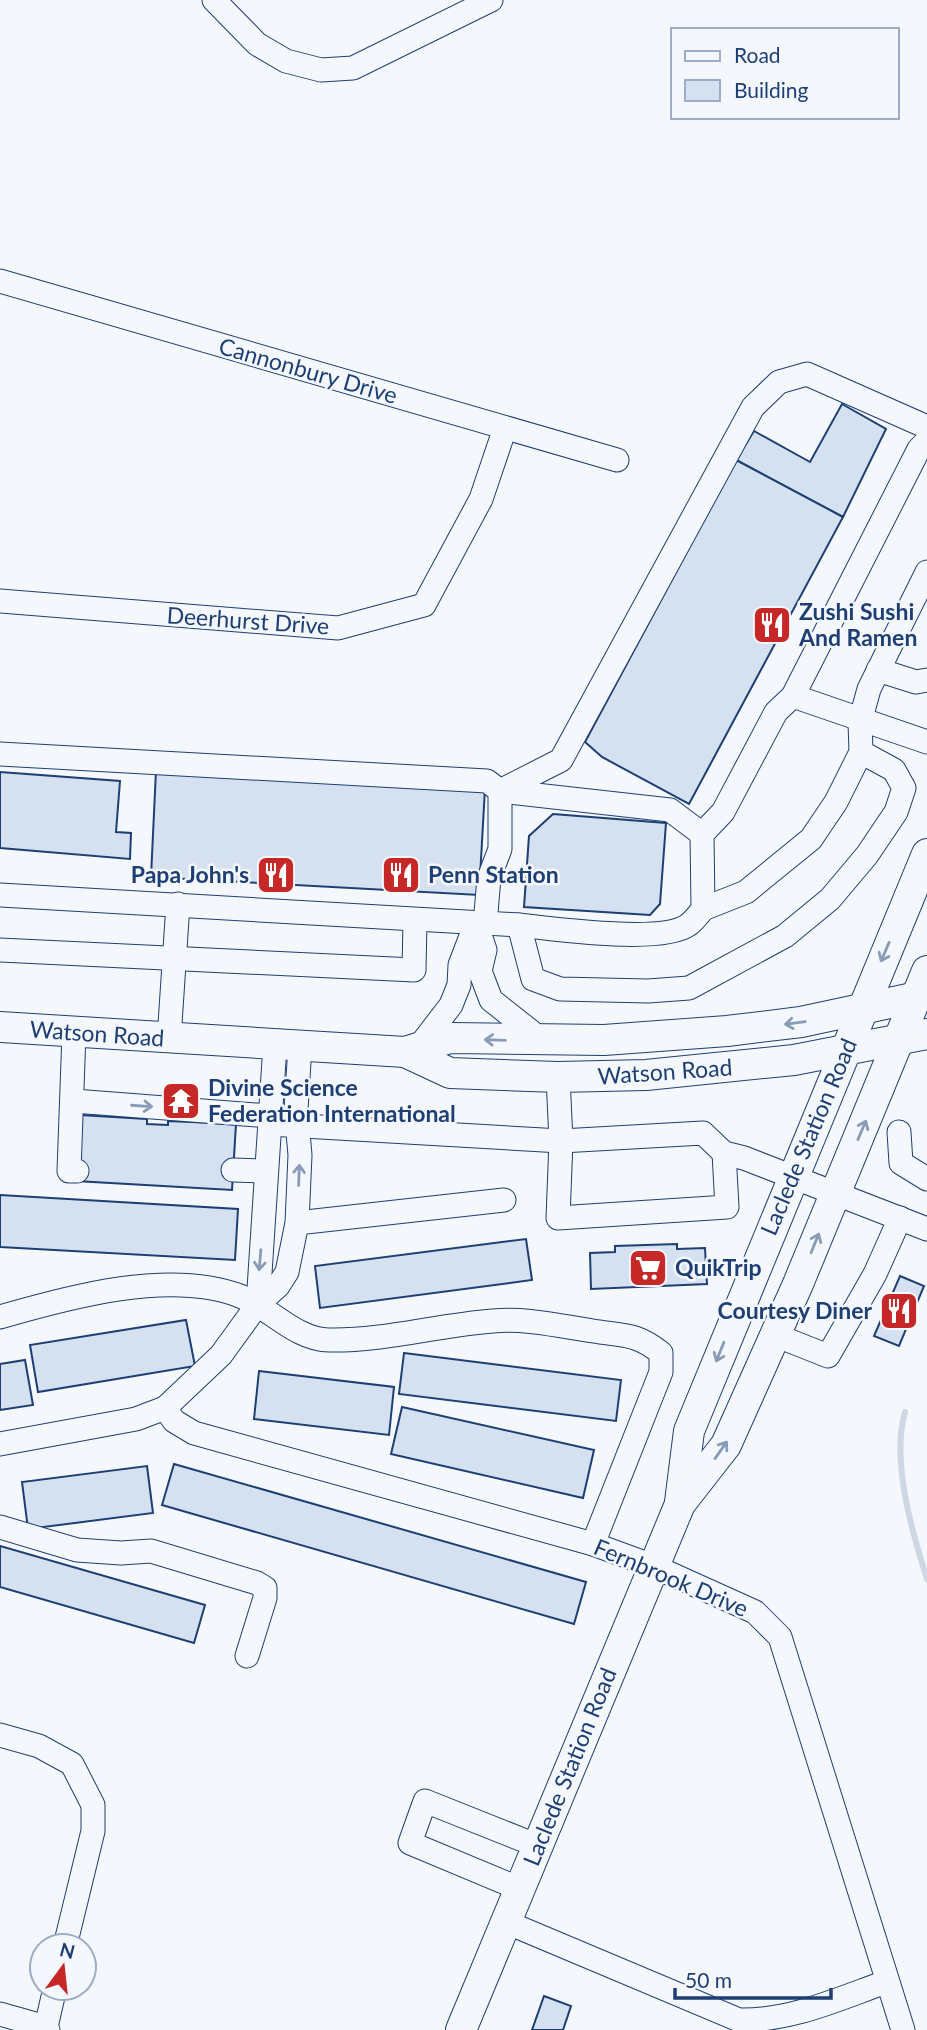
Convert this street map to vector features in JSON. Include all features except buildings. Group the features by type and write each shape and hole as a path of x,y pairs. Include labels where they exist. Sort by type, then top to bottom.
{"main road":[{"name":"Laclede Station Road","path":"680,1504 689,1431 927,854"},
{"name":"Laclede Station Road","path":"461,2030 680,1504 726,1445 836,1193 913,1037 927,971"},
{"name":"Watson Road","path":"0,1027 288,1046 411,1050 450,1038 544,1041 688,1035 801,1022 921,996"},
{"name":"Watson Road","path":"411,1050 450,1073 558,1077 698,1071 845,1052 913,1037"}],"street":[{"path":"214,0 257,44 286,61 321,70 353,68 491,0"},
{"name":"Cannonbury Drive","path":"0,281 617,460"},
{"path":"500,791 561,760 754,407 779,382 807,374 927,427"},
{"name":"Deerhurst Drive","path":"0,601 338,628 424,605 481,499 505,428"},
{"path":"703,909 702,834 723,812 776,712 793,696 919,449 927,441"},
{"path":"0,895 519,925 574,932 652,934 687,926 703,909 746,892 811,839 836,802 862,752 860,722 869,689 927,572"},
{"path":"878,670 916,681 927,680"},
{"path":"793,696 860,722 927,742"},
{"path":"519,925 533,979 560,989 648,991 689,988 785,936 830,900 867,855 896,812 904,788 894,770 862,752"},
{"path":"0,754 487,781 500,791 670,810 702,834"},
{"path":"411,1050 452,1005 459,985 460,964 480,923 489,878 500,849 500,791"},
{"path":"169,1039 178,904"},
{"path":"0,950 414,970 415,920"},
{"path":"480,923 485,950 480,971 491,1000 544,1041"},
{"path":"74,1033 74,1101 69,1171 77,1171"},
{"path":"258,1304 270,1120 288,1046"},
{"path":"0,1444 136,1419 165,1408 221,1355 258,1304 278,1286 287,1272 297,1223 298,1126 288,1046"},
{"path":"558,1077 561,1141 558,1217 727,1207 724,1153"},
{"path":"74,1101 270,1120 298,1126 561,1141 703,1133 724,1153 793,1176 927,1229"},
{"path":"899,1132 901,1163 927,1179"},
{"path":"233,1170 266,1171"},
{"path":"297,1223 504,1200"},
{"path":"775,1335 828,1356 875,1274 900,1218"},
{"path":"0,1317 97,1291 140,1286 213,1288 258,1304 301,1332 325,1340 366,1339 494,1321 540,1323 642,1338 661,1353 661,1371 593,1544"},
{"name":"Fernbrook Drive","path":"165,1408 174,1421 194,1433 593,1544 653,1566 755,1612 780,1637 903,2030"},
{"path":"0,1527 77,1550 121,1553 151,1551 257,1583 265,1588 265,1598 247,1656"},
{"path":"0,1735 39,1745 72,1764 93,1805 93,1831 68,1932"},
{"path":"520,1889 410,1843 425,1801 538,1846"},
{"path":"506,1922 739,2021 766,2021 793,2015 886,1982"},
{"path":"0,2014 47,2029 52,2002"}],"waterway":[{"path":"905,1412 901,1431 902,1474 915,1540 927,1579"}],"place":[{"name":"Zushi Sushi And Ramen","path":"772,625"},
{"name":"Papa John's","path":"276,875"},
{"name":"Penn Station","path":"401,875"},
{"name":"Divine Science Federation International","path":"181,1101"},
{"name":"QuikTrip","path":"648,1268"},
{"name":"Courtesy Diner","path":"899,1311"}]}
